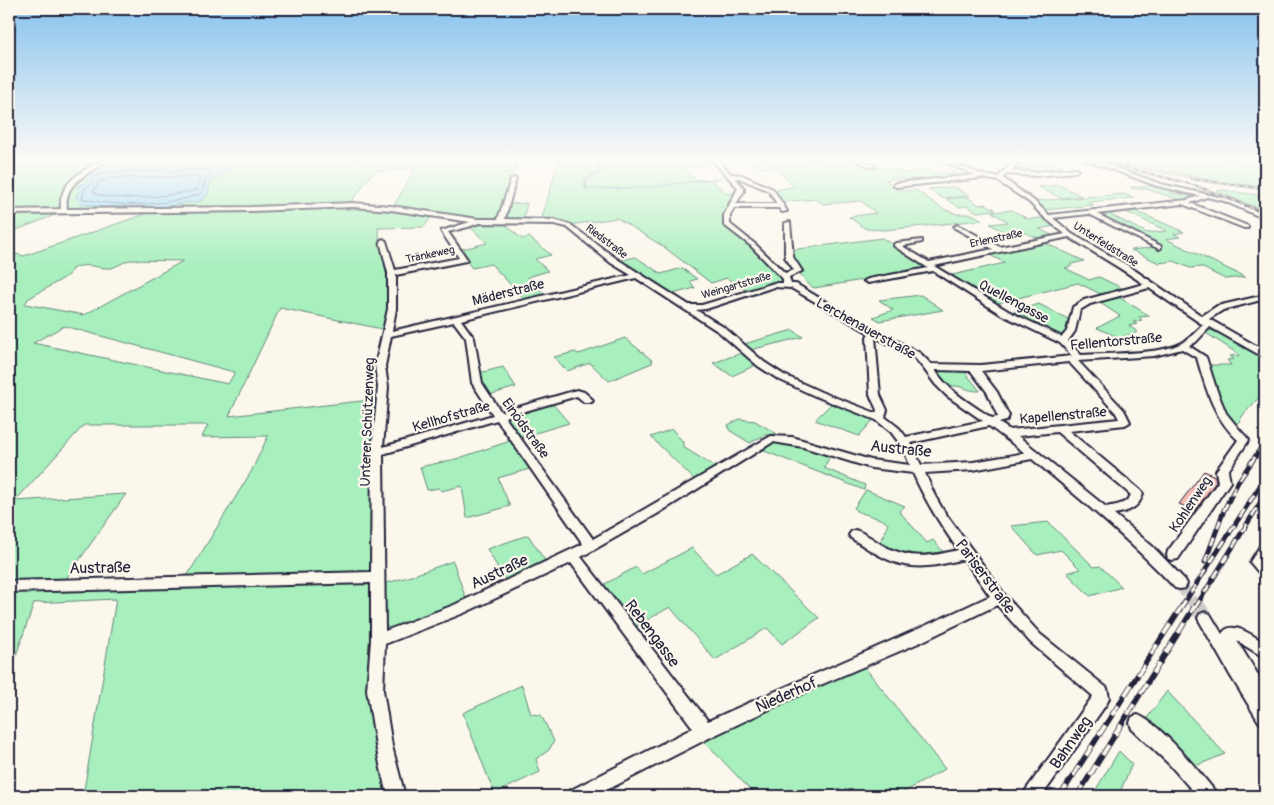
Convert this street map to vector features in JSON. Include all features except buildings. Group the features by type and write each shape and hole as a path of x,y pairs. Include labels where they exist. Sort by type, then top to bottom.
{"street":[{"path":"63,197 64,211"},
{"path":"501,221 509,197"},
{"path":"737,197 726,219 730,228 753,245 787,279 787,285"},
{"path":"733,206 782,208 775,197"},
{"name":"Unterfeldstraße","path":"1026,197 1070,235 1124,267 1206,321 1265,355"},
{"path":"1047,217 1183,203 1203,197"},
{"path":"1213,197 1265,217"},
{"path":"1183,203 1246,227"},
{"name":"Riedstraße","path":"9,212 252,209 354,205 478,220 547,222 569,226 636,276 680,305 692,309 692,311 722,330 761,364 781,377 818,394 880,418"},
{"path":"1090,213 1159,248"},
{"name":"Tränkeweg","path":"392,273 463,259 444,231 466,226 478,220"},
{"path":"784,276 798,272 789,257 788,223"},
{"path":"956,227 998,249"},
{"name":"Erlenstraße","path":"931,267 998,249 1070,235"},
{"name":"Unterer Schützenweg","path":"378,577 377,452 378,424 383,387 380,366 392,309 392,273 383,241"},
{"name":"Quellengasse","path":"920,241 896,245 1005,313 1062,341 1075,359"},
{"path":"868,281 931,267"},
{"name":"Mäderstraße","path":"386,334 397,333 636,276"},
{"name":"Weingartstraße","path":"692,309 774,285 787,285"},
{"name":"Lerchenauerstraße","path":"787,285 800,289 826,307 912,352 928,367 938,382 950,394 1008,434 1104,512 1152,554 1180,584"},
{"path":"1062,341 1071,331 1076,309 1087,302 1149,285"},
{"name":"Fellentorstraße","path":"928,367 974,368 1154,353 1183,346 1193,340 1208,325 1204,318 1220,308 1265,297"},
{"name":"Einödstraße","path":"456,319 470,338 477,383 591,546"},
{"path":"874,333 871,337 876,395 882,410 880,418"},
{"name":"Kohlenweg","path":"1173,555 1224,482 1222,471 1244,440 1235,433 1212,396 1201,357 1183,346"},
{"name":"Kapellenstraße","path":"1008,434 1125,422 1126,420 1075,359"},
{"path":"904,441 971,428 1003,417 996,400 974,368"},
{"name":"Kellhofstraße","path":"377,452 577,393 588,400"},
{"name":"Pariserstraße","path":"880,418 895,430 904,441 918,468 929,496 999,598 1034,638 1097,688"},
{"path":"1060,429 1137,494 1135,501 1125,508 1104,512"},
{"name":"Austraße","path":"378,640 458,609 573,556 712,476 771,439 786,439 872,464 950,470 987,465 1034,455"},
{"path":"855,535 885,553 912,563 927,563 967,553"},
{"path":"1265,550 1257,562 1265,570"},
{"name":"Rebengasse","path":"573,556 705,731"},
{"path":"378,577 376,690 384,746 396,796"},
{"name":"Austraße","path":"9,586 378,577"},
{"name":"Niederhof","path":"577,796 705,731 893,648 999,598"},
{"path":"1205,618 1264,708"},
{"path":"1264,708 1232,648 1228,636 1230,633 1236,634 1265,651"},
{"name":"Bahnweg","path":"1032,796 1101,698 1101,693 1097,688"},
{"path":"1138,723 1165,746 1188,770 1208,796"}],"shaded area":[{"path":"1220,197 1233,198 1265,211 1265,214"}],"green space":[{"path":"9,197 355,197 348,206 389,208 395,204 399,197 507,197 500,218 495,220 443,213 432,216 424,227 378,228 387,278 388,309 382,329 280,308 229,416 379,399 383,750 394,796 83,796 116,599 34,603 9,676 9,252 24,256 148,213 253,211 60,213 9,233","holes":["129,260 183,261 84,315 25,304 28,299 69,275 72,269 87,265 111,268","64,326 235,372 228,384 33,343","84,425 208,425 202,437 268,436 251,472 184,581 63,583 126,494 15,501"]},
{"path":"548,197 735,197 724,221 729,230 751,245 784,281 748,292 727,278 711,283 664,247 617,218 569,225 541,221"},
{"path":"776,197 925,197 943,209 957,214 972,214 982,220 885,230 866,229 849,217 876,213 861,201 823,204 815,199 780,202"},
{"path":"940,197 962,197 942,198"},
{"path":"967,197 979,205 986,204 996,210 977,212 967,206 959,207 946,199"},
{"path":"1092,197 1134,198 1088,202 1094,205 1045,210 1036,201"},
{"path":"1170,197 1200,197 1184,201"},
{"path":"1230,197 1265,197 1265,211"},
{"path":"527,203 523,221 504,219 509,204"},
{"path":"1131,209 1184,232 1174,234 1180,237 1166,239 1245,277 1225,279 1201,267 1190,268 1174,261 1159,263 1131,250 1158,247 1092,213 1105,212 1147,233 1167,231 1122,210"},
{"path":"1012,210 1028,219 1045,218 1054,226 1039,229 1056,237 1042,240 1023,232 1009,235 990,224 1008,222 992,212"},
{"path":"476,222 504,223 522,239 529,237 551,255 535,259 548,271 528,277 546,296 526,301 491,264 472,268 458,250 487,243 469,226"},
{"path":"882,238 930,269 814,288 799,272 791,250"},
{"path":"1043,242 1084,261 1071,264 1072,266 1065,268 1089,280 1099,277 1126,290 1105,296 1078,283 994,304 948,276 1005,263 988,254"},
{"path":"636,257 661,274 682,268 697,279 690,281 695,288 669,295 617,261"},
{"path":"921,295 943,310 880,321 873,317 893,310 879,300"},
{"path":"1117,296 1150,316 1139,317 1142,320 1133,322 1137,324 1129,326 1138,332 1120,338 1097,328 1120,316 1097,301"},
{"path":"1039,304 1068,319 1068,330 1061,339 1009,313"},
{"path":"793,330 803,337 750,350 744,344"},
{"path":"1209,330 1222,334 1265,358 1265,391 1243,415 1238,424 1230,422 1225,415 1207,365 1231,365 1227,360 1234,359 1230,356 1240,355 1206,333"},
{"path":"625,338 653,361 609,381 590,363 567,371 554,357 575,352 579,354"},
{"path":"744,352 758,364 732,376 713,363"},
{"path":"503,367 516,387 486,396 479,385 479,373"},
{"path":"938,370 964,371 980,391 956,386 947,387 937,373"},
{"path":"551,402 569,423 519,438 506,420 512,415"},
{"path":"833,402 874,419 859,436 815,420"},
{"path":"740,419 755,421 777,434 765,435 750,443 729,430 728,425"},
{"path":"672,429 683,442 683,447 717,468 696,481 651,437"},
{"path":"513,440 533,468 498,478 510,506 467,518 462,486 441,491 439,488 427,490 420,467 456,459"},
{"path":"771,442 785,442 830,456 824,468 865,485 864,490 759,449"},
{"path":"866,490 905,506 899,511 927,543 933,540 946,555 916,561 879,546 888,524 883,520 856,511 854,508"},
{"path":"1048,522 1094,567 1100,566 1122,587 1090,596 1067,573 1080,569 1061,550 1037,555 1011,526"},
{"path":"528,535 548,565 508,585 487,549"},
{"path":"692,548 716,574 752,554 819,618 782,644 767,628 715,660 670,607 633,628 601,586 636,567 642,574"},
{"path":"453,561 467,602 394,630 385,626 383,584"},
{"path":"863,665 945,769 897,796 756,796 704,741 731,724"},
{"path":"522,685 531,714 541,715 554,741 549,750 536,759 540,772 500,791 493,790 463,713"},
{"path":"1167,691 1225,754 1193,767 1145,721"},
{"path":"1119,751 1132,764 1120,792 1125,796 1092,796"}],"water":[{"path":"76,197 206,197 198,202 146,208 120,208 81,204"}],"tunnel":[{"path":"1180,584 1197,608"},
{"path":"1197,606 1205,618"}],"railway":[{"path":"1223,197 1265,213"},
{"path":"1258,452 1265,442"},
{"path":"1205,562 1224,510 1238,482 1259,451"},
{"path":"1181,608 1265,478"},
{"path":"1195,608 1265,495"},
{"path":"1060,796 1182,606"},
{"path":"1077,796 1195,606"}]}
